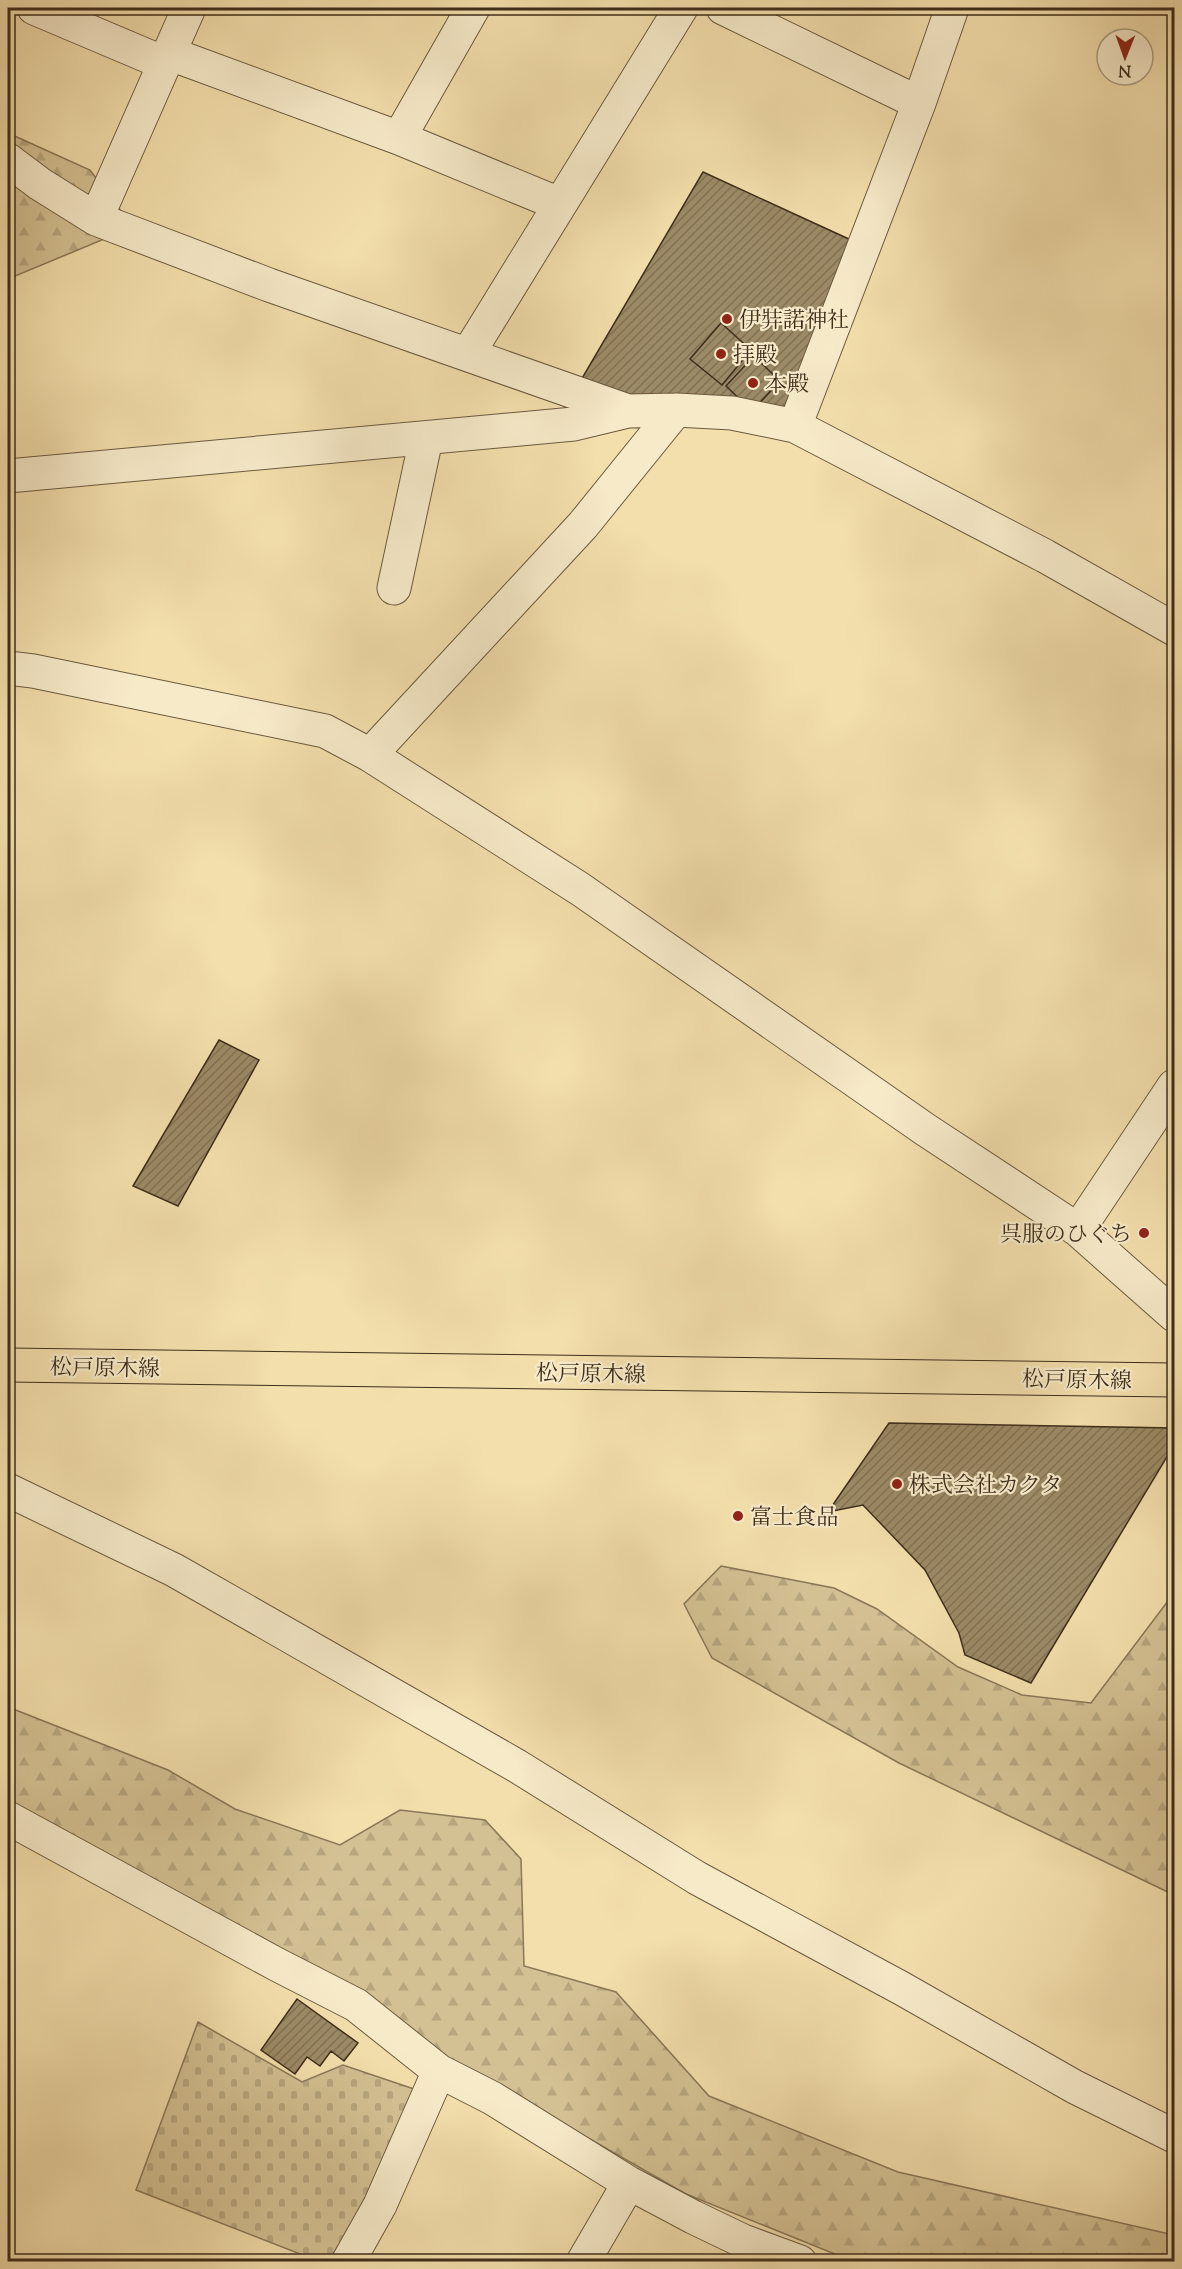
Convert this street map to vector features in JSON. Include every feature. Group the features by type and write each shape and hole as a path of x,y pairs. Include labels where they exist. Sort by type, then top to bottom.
{"main road":[{"name":"松戸原木線","path":"8,1365 1174,1380"}],"street":[{"path":"34,8 166,58 399,138 559,204"},
{"path":"96,219 189,8"},
{"path":"399,138 473,8"},
{"path":"468,354 681,8"},
{"path":"727,8 919,104"},
{"path":"795,426 919,104 952,8"},
{"path":"8,160 40,184 96,219 269,285 628,411"},
{"path":"370,755 583,525 676,410"},
{"path":"8,476 574,424 628,411 676,410 732,413 795,426 1045,556 1174,629"},
{"path":"394,588 426,439"},
{"path":"8,668 33,671 325,731 370,755 580,889 926,1130 1078,1230 1174,1315"},
{"path":"1078,1230 1174,1086"},
{"path":"8,1490 184,1576 518,1766 697,1878 901,1988 1075,2087 1174,2136"},
{"path":"8,1818 266,1959 356,2005 439,2071 492,2098 629,2183 743,2241 800,2262"},
{"path":"348,2262 380,2205 439,2071"},
{"path":"583,2262 629,2183"}],"green space":[{"path":"8,133 90,170 133,227 8,279"},
{"path":"721,1566 834,1588 877,1609 958,1667 1022,1695 1091,1703 1174,1593 1174,1895 899,1763 712,1658 684,1604"},
{"path":"8,1707 168,1770 235,1809 340,1845 400,1810 485,1820 521,1859 524,1966 616,1992 709,2096 898,2172 1174,2235 1174,2261 852,2261 686,2194 431,2048 171,1891 8,1801"},
{"path":"198,2022 302,2082 343,2065 414,2089 356,2221 328,2261 318,2261 136,2190"}],"building":[{"name":"伊弉諾神社","path":"703,172 864,246 795,426 574,392"},
{"name":"拝殿","path":"721,323 751,350 722,385 690,359"},
{"name":"本殿","path":"754,356 780,381 752,411 726,386"},
{"path":"219,1040 259,1060 178,1206 133,1186"},
{"path":"889,1423 1174,1428 1174,1445 1031,1683 965,1655 959,1633 925,1570 863,1505 828,1512"},
{"path":"297,1999 358,2043 344,2061 331,2051 320,2066 307,2057 295,2074 261,2050"}],"place":[{"name":"伊弉諾神社","path":"727,319"},
{"name":"拝殿","path":"721,354"},
{"name":"本殿","path":"753,383"},
{"name":"呉服のひぐち","path":"1144,1233"},
{"name":"株式会社カクタ","path":"897,1484"},
{"name":"富士食品","path":"738,1516"}]}
